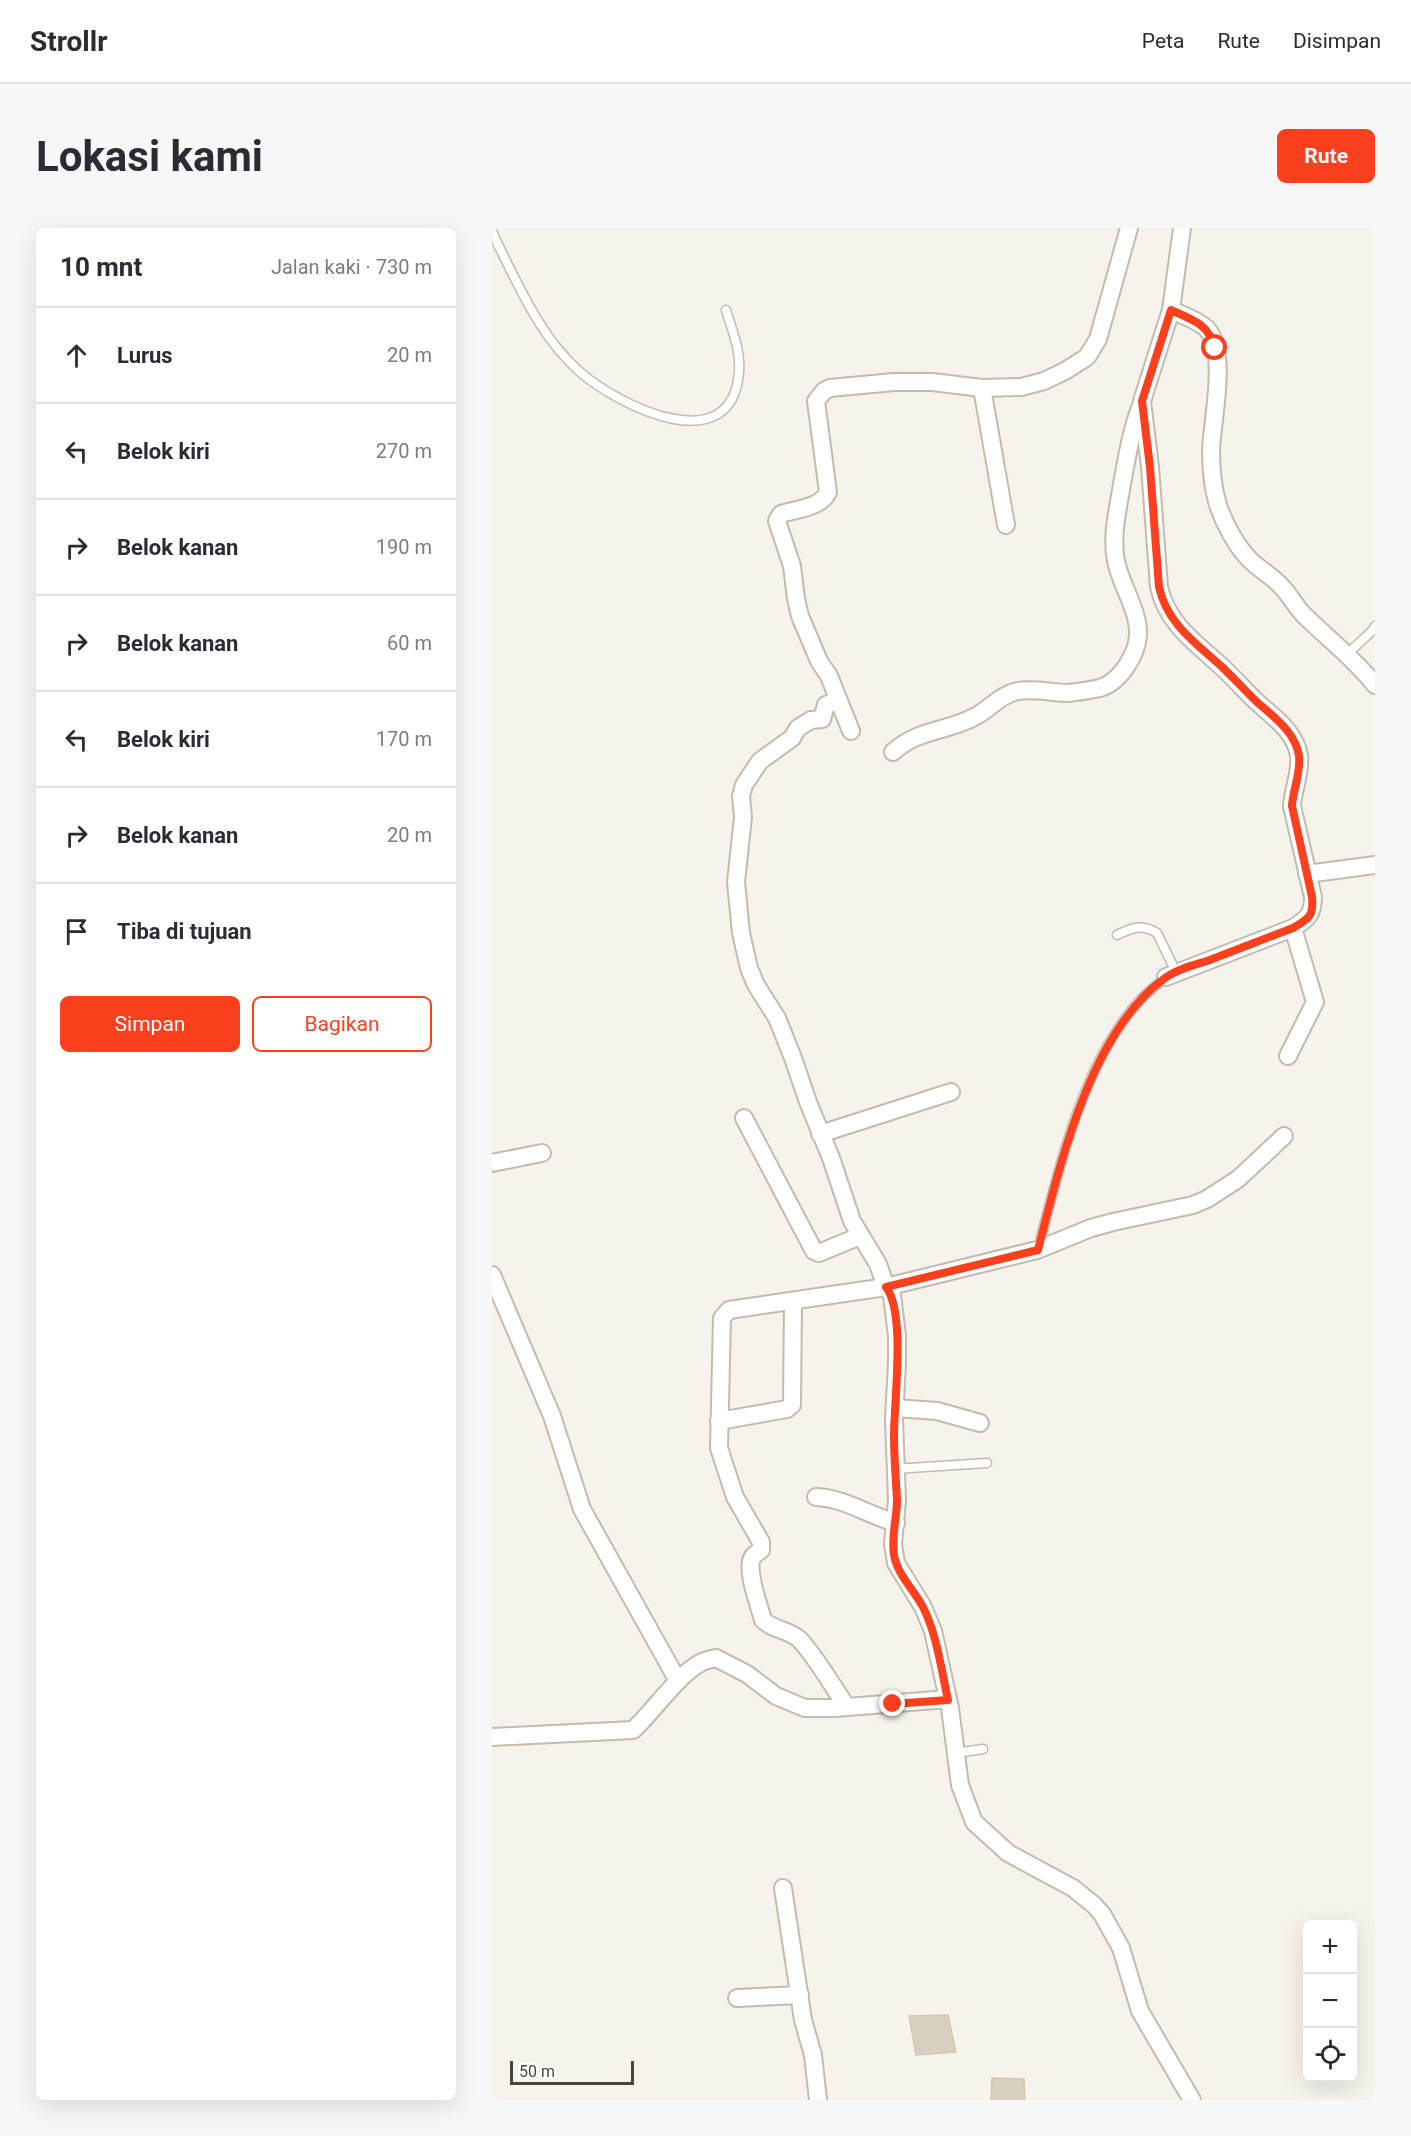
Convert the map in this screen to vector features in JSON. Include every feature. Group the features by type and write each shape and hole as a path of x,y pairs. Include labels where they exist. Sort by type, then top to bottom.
{"street":[{"path":"851,731 829,676 819,661 800,616 792,566 777,521 781,514 819,503 825,499 828,492 816,402 818,396 830,388 894,382 932,381 982,388 1021,387 1044,381 1065,371 1087,357 1100,334 1129,228"},
{"path":"893,752 913,737 976,717 999,699 1017,691 1040,690 1069,693 1109,685 1120,674 1134,650 1138,635 1135,614 1116,560 1116,519 1130,438 1171,310 1182,228"},
{"path":"1171,310 1204,327 1211,336 1215,348 1217,383 1212,462 1216,498 1224,520 1240,548 1250,560 1280,584 1301,612 1347,654 1375,685"},
{"path":"982,388 1006,525"},
{"path":"1142,401 1162,602 1177,626 1279,722 1295,743 1299,755 1299,768 1292,806 1313,909 1309,918 1293,928 1171,974"},
{"path":"838,700 826,705 822,719 804,723 792,738 760,761 744,785 741,796 742,817 736,882 741,933 749,968 756,985 777,1018 831,1158 852,1221 878,1264 886,1287 892,1295 897,1336 894,1469 897,1500 893,1544 896,1563 928,1619 938,1650 948,1700 960,1785 974,1822 1008,1852 1073,1888 1102,1914 1121,1948 1140,2011 1192,2100"},
{"path":"1307,874 1375,865"},
{"path":"1288,1056 1316,1002 1293,928"},
{"path":"820,1134 951,1092"},
{"path":"744,1118 814,1251 819,1254 860,1236"},
{"path":"847,1707 800,1640 788,1630 774,1628 763,1620 751,1561 754,1554 761,1550 761,1542 735,1497 719,1448 722,1318 729,1310 886,1287 1038,1250 1091,1228 1180,1209 1207,1199 1238,1179 1284,1136"},
{"path":"492,1163 542,1153"},
{"path":"492,1275 552,1416 582,1509 678,1681"},
{"path":"719,1421 787,1409 792,1406 793,1302"},
{"path":"895,1408 937,1411 980,1423"},
{"path":"816,1497 844,1502 859,1510 896,1523"},
{"path":"492,1737 633,1730 649,1716 678,1681 702,1662 716,1658 747,1674 776,1696 805,1708 948,1700"},
{"path":"783,1888 803,2020 813,2055 818,2100"},
{"path":"737,1998 800,1995"}],"lane":[{"path":"492,230 530,309 542,328 567,358 595,384 613,396 657,415 672,420 702,421 716,417 730,402 739,373 739,354 726,310"},
{"path":"1347,654 1375,626"},
{"path":"1038,1250 1075,1122 1098,1064 1112,1040 1142,999 1171,974 1156,933 1146,927 1136,927 1117,935"},
{"path":"894,1469 987,1463"},
{"path":"956,1753 983,1749"}],"building":[{"path":"948,2015 956,2052 916,2055 909,2016"},
{"path":"992,2078 1024,2079 1025,2100 991,2100"}],"route":[{"path":"893,1704 948,1700 933,1631 923,1607 900,1571 894,1554 897,1500 894,1469 894,1419 897,1336 892,1295 886,1287 1038,1250 1075,1122 1098,1064 1125,1020 1142,999 1166,977 1293,928 1309,918 1313,909 1292,806 1299,768 1299,755 1295,743 1289,732 1279,722 1177,626 1162,602 1159,587 1150,467 1142,401 1171,310 1204,327 1211,336 1215,348"}]}
